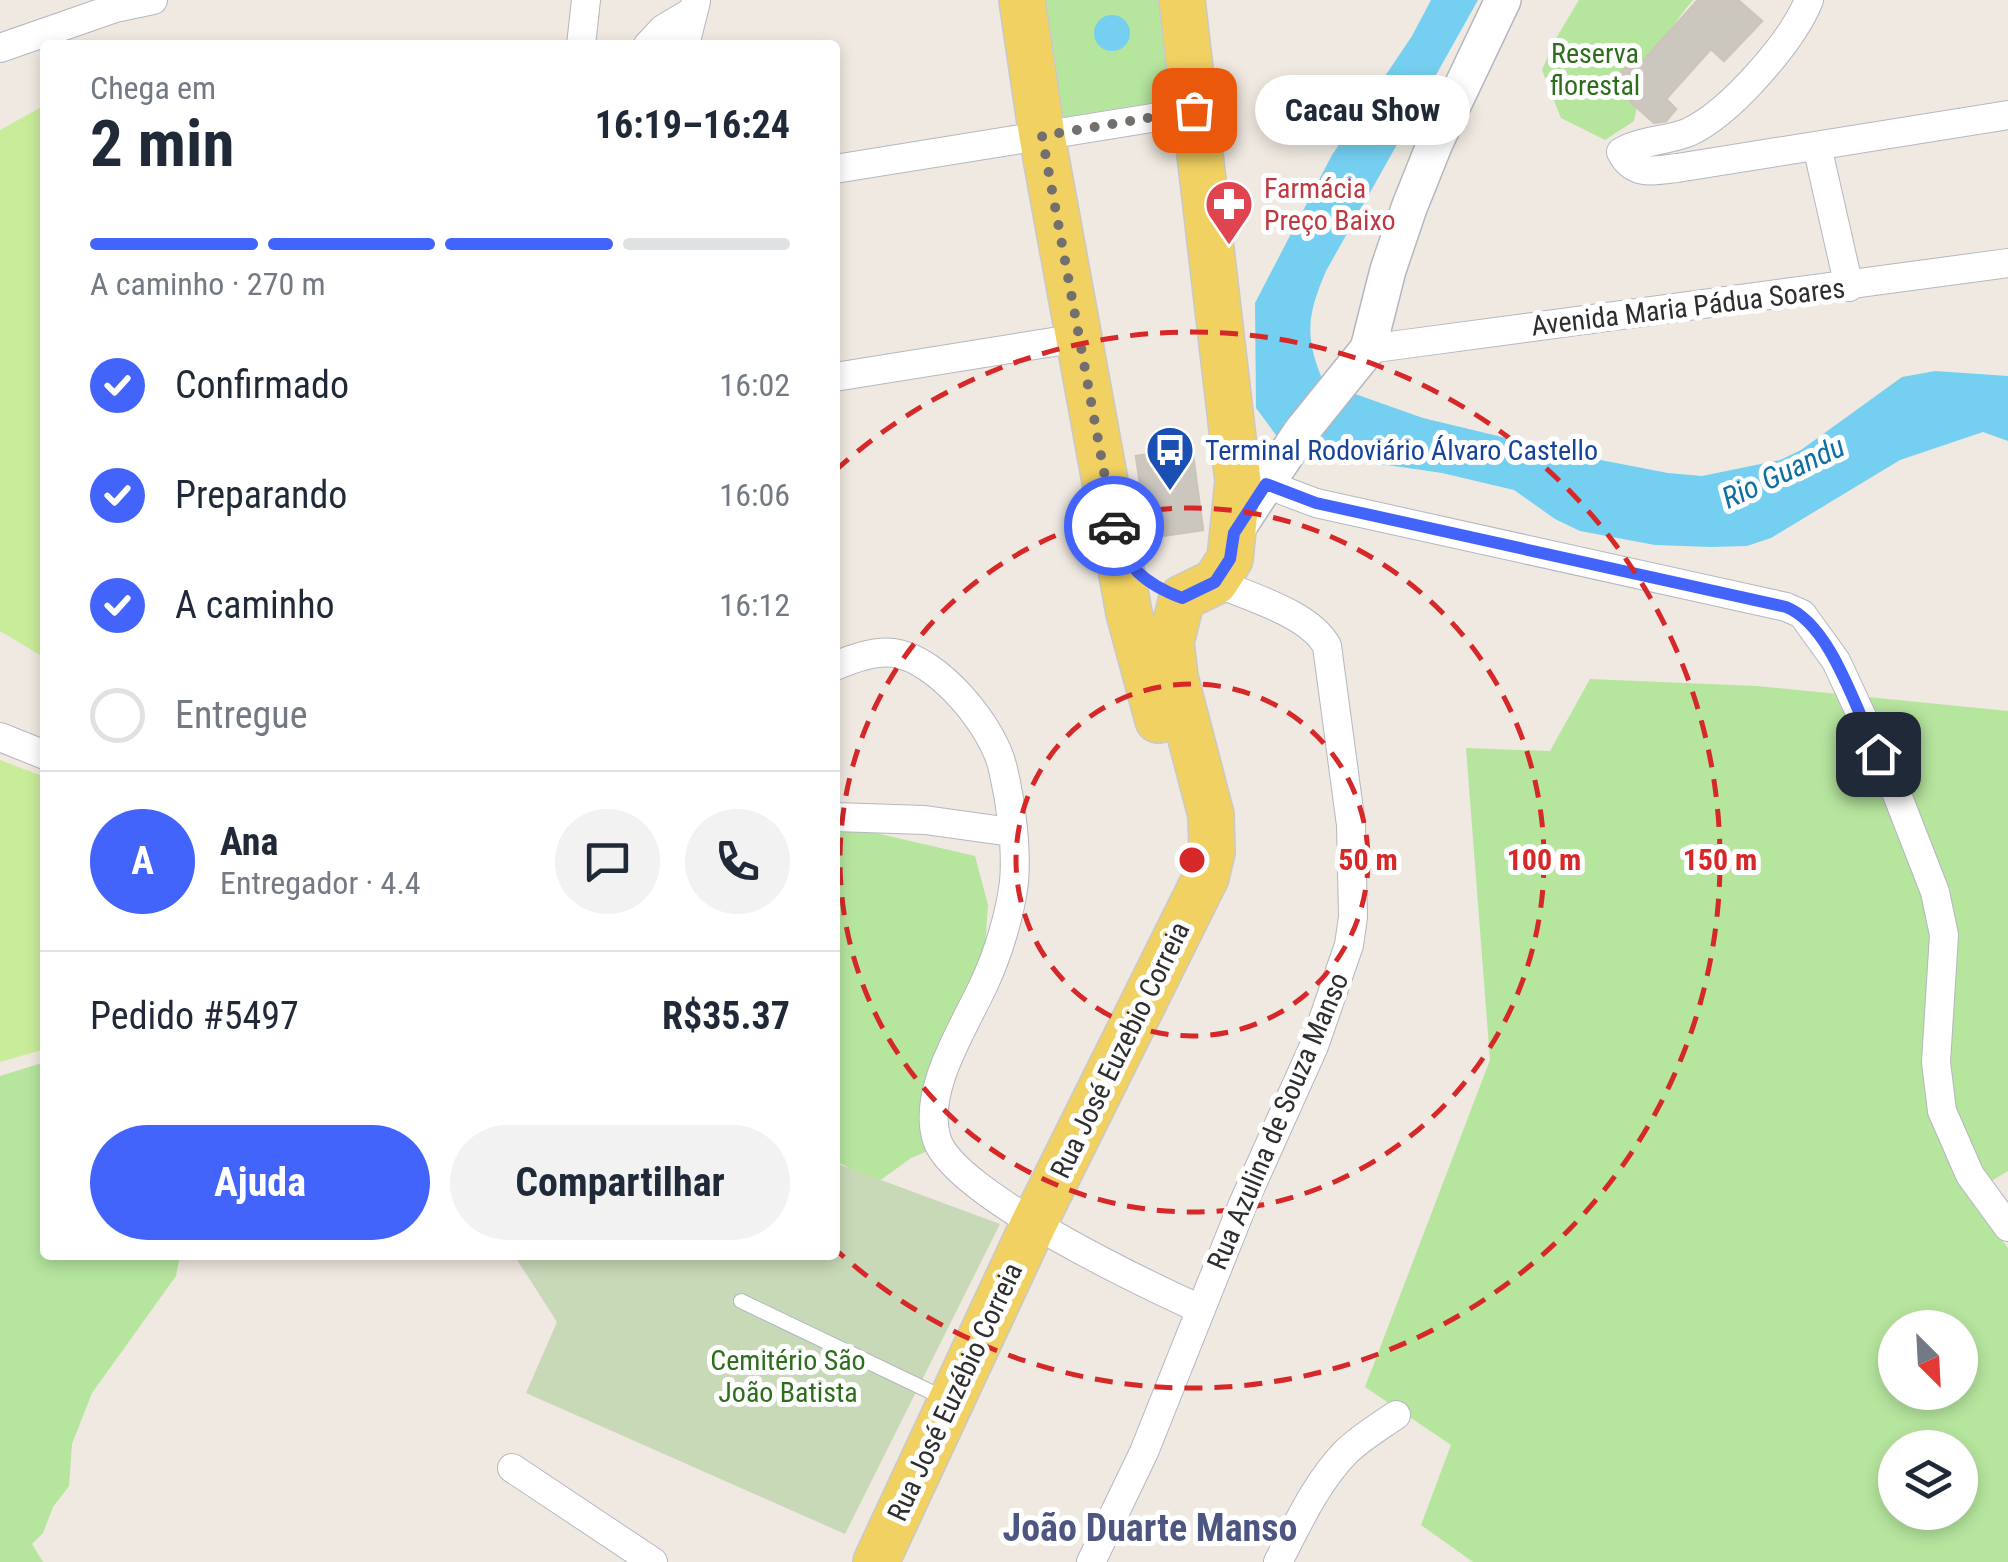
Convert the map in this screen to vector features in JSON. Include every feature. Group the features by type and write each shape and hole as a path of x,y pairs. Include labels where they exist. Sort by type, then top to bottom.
{"main road":[{"path":"1022,0 1042,136 1134,639 1206,877"},
{"name":"Rua José Euzebio Correia","path":"1034,1223 1206,877 1212,852 1211,815 1175,676 1171,642 1199,590 1230,559 1247,476 1182,0"},
{"path":"1120,552 1160,590 1199,590"},
{"name":"Rua José Euzébio Correia","path":"876,1562 1034,1223"}],"street":[{"path":"0,48 116,8 153,0"},
{"path":"582,40 586,0"},
{"path":"1503,0 1435,142 1357,361 1301,432 1247,476 1316,503 1786,607 1802,614 1836,662 1891,780 1934,892 1944,934 1936,1062 1942,1110 1970,1175 2008,1226"},
{"path":"1809,0 1803,16 1779,47 1716,114 1693,130 1622,152 1630,166 1643,171 2008,115"},
{"path":"653,40 694,5"},
{"path":"685,40 694,5"},
{"path":"840,168 1194,110"},
{"path":"1817,146 1848,286"},
{"name":"Avenida Maria Pádua Soares","path":"1357,361 2008,263"},
{"path":"840,376 1078,338"},
{"name":"Rua Azulina de Souza Manso","path":"1092,1562 1144,1452 1243,1204 1314,1046 1342,973 1353,917 1352,825 1328,646 1306,622 1199,590"},
{"path":"840,664 864,656 897,653 921,664 949,685 989,736 1003,767 1014,882 996,956 948,1061 935,1100 936,1140 952,1164 1034,1223 1118,1271 1200,1309"},
{"path":"0,737 40,741"},
{"path":"0,737 40,753"},
{"path":"840,817 925,820 1011,832"},
{"path":"1278,1562 1338,1462 1396,1415"},
{"path":"512,1468 652,1562"}],"lane":[{"path":"741,1301 950,1401"}],"green space":[{"path":"1040,0 1164,0 1177,99 1057,118"},
{"name":"Reserva florestal","path":"1579,0 1693,0 1655,56 1634,121 1605,140 1561,118 1542,70"},
{"path":"40,108 40,655 0,631 0,130"},
{"path":"1590,679 1757,686 2008,711 2008,1171 1968,1195 2008,1248 2008,1562 1473,1562 1421,1525 1451,1445 1365,1387 1490,1060 1466,748 1550,751"},
{"path":"0,760 40,775 40,1050 0,1062"},
{"path":"863,830 975,856 988,905 982,988 957,1054 935,1148 911,1158 878,1182 840,1163 840,832"},
{"path":"40,1064 40,1260 179,1260 176,1276 92,1393 72,1444 69,1486 53,1507 43,1533 32,1544 43,1562 0,1562 0,1076"},
{"name":"Cemitério São João Batista","path":"840,1165 1000,1224 845,1534 526,1393 557,1322 517,1260 840,1260"}],"water":[{"name":"Rio Guandu","path":"1431,0 1478,0 1326,271 1310,327 1313,353 1324,383 1423,418 1585,457 1702,476 1780,460 1801,450 1902,377 1935,371 2008,376 2008,441 1983,432 1900,460 1771,538 1747,546 1711,547 1655,545 1580,531 1514,490 1442,473 1373,463 1276,435 1256,408 1255,303 1332,155 1412,36"},
{"path":"1112,15 1125,20 1130,33 1125,46 1112,51 1099,46 1094,33 1099,20"}],"building":[{"path":"1698,0 1738,0 1762,21 1724,61 1711,49 1666,99 1676,109 1666,121 1654,123 1611,84 1633,60 1639,65"},
{"name":"Terminal Rodoviário Álvaro Castello","path":"1192,448 1203,530 1148,538 1136,456"}],"way so far":[{"path":"1114,526 1042,136 1194,110"}],"place":[{"name":"Cacau Show","path":"1194,110"},
{"name":"Farmácia Preço Baixo","path":"1229,246"},
{"name":"Terminal Rodoviário Álvaro Castello","path":"1170,492"}],"district":[{"name":"João Duarte Manso","path":"1150,1528"}],"route":[{"path":"1114,526 1120,552 1133,567 1160,590 1182,598 1215,582 1230,559 1234,533 1266,484 1316,503 1786,607 1802,614 1836,662 1878,754"}]}
